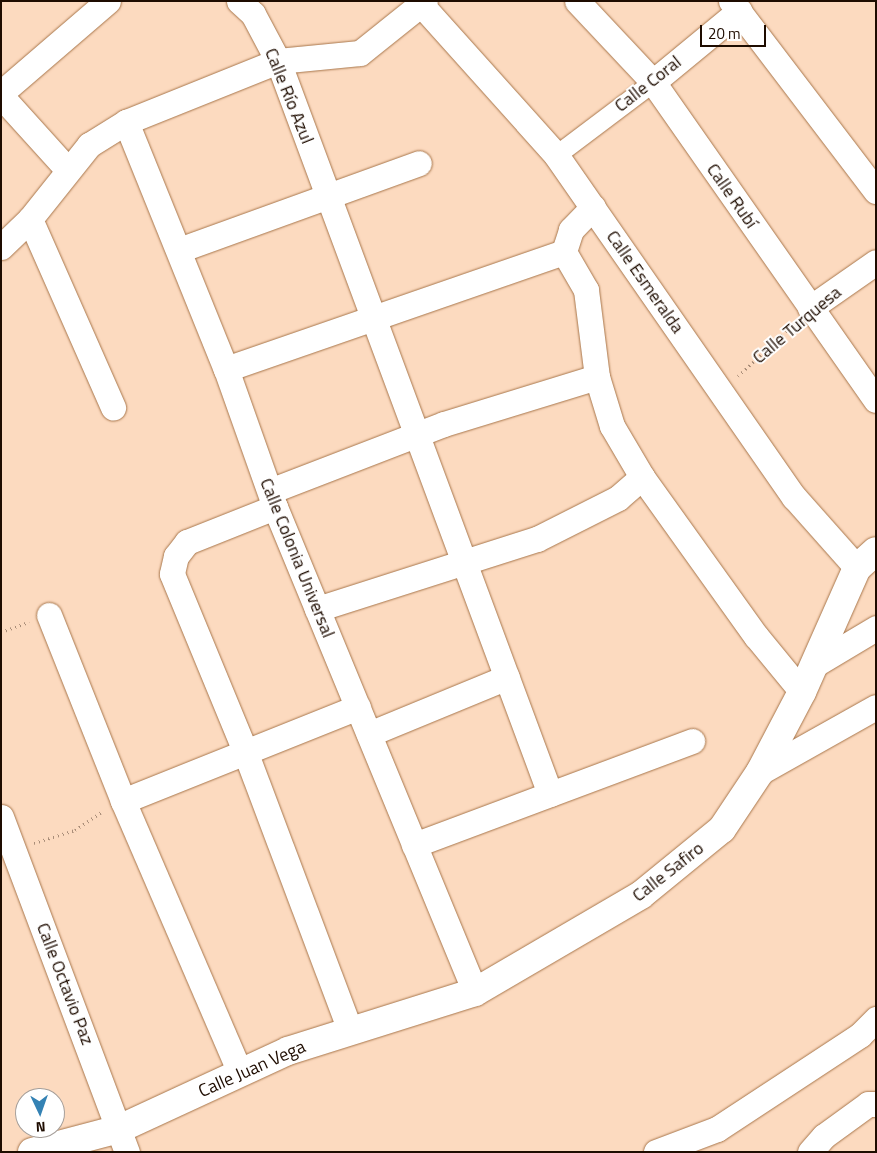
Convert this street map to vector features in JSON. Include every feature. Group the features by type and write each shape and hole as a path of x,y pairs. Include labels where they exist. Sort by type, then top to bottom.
{"street":[{"path":"67,168 1,94 108,1"},
{"name":"Calle Río Azul","path":"240,1 253,14 278,61 550,794"},
{"name":"Calle Rubí","path":"577,1 653,82 876,400"},
{"path":"1,247 30,219 67,168 89,145 126,122 278,61 360,53 421,2"},
{"name":"Calle Esmeralda","path":"421,2 556,155 794,497 866,560"},
{"path":"735,6 876,191"},
{"name":"Calle Coral","path":"556,155 653,82 735,6"},
{"name":"Calle Colonia Universal","path":"126,122 226,370 272,499 476,992"},
{"path":"179,250 419,163"},
{"path":"593,207 571,230 564,252 586,290 597,377 612,426 642,477 756,636 802,692 866,560"},
{"path":"30,219 113,407"},
{"path":"226,370 374,321 564,252"},
{"name":"Calle Turquesa","path":"810,308 876,262"},
{"path":"350,1030 245,751 172,574 176,556 187,542 272,499 418,434 597,377"},
{"path":"317,609 537,539 586,517 618,498 642,477"},
{"path":"49,615 123,801 240,1073"},
{"path":"814,665 876,628"},
{"path":"369,734 507,677"},
{"name":"Calle Safiro","path":"476,992 641,895 722,829 760,772 802,692"},
{"path":"760,772 876,706"},
{"path":"123,801 245,751 358,708"},
{"path":"414,845 692,741"},
{"name":"Calle Octavio Paz","path":"1,817 123,1141"},
{"name":"Calle Juan Vega","path":"32,1152 123,1141 240,1073 288,1051 476,992"},
{"path":"672,1150 717,1129 860,1035 876,1019"},
{"path":"810,1152 824,1136 860,1110 876,1104"}],"path":[{"name":"Calle Turquesa","path":"721,391 810,308"},
{"path":"14,850 75,830 123,801"}]}
